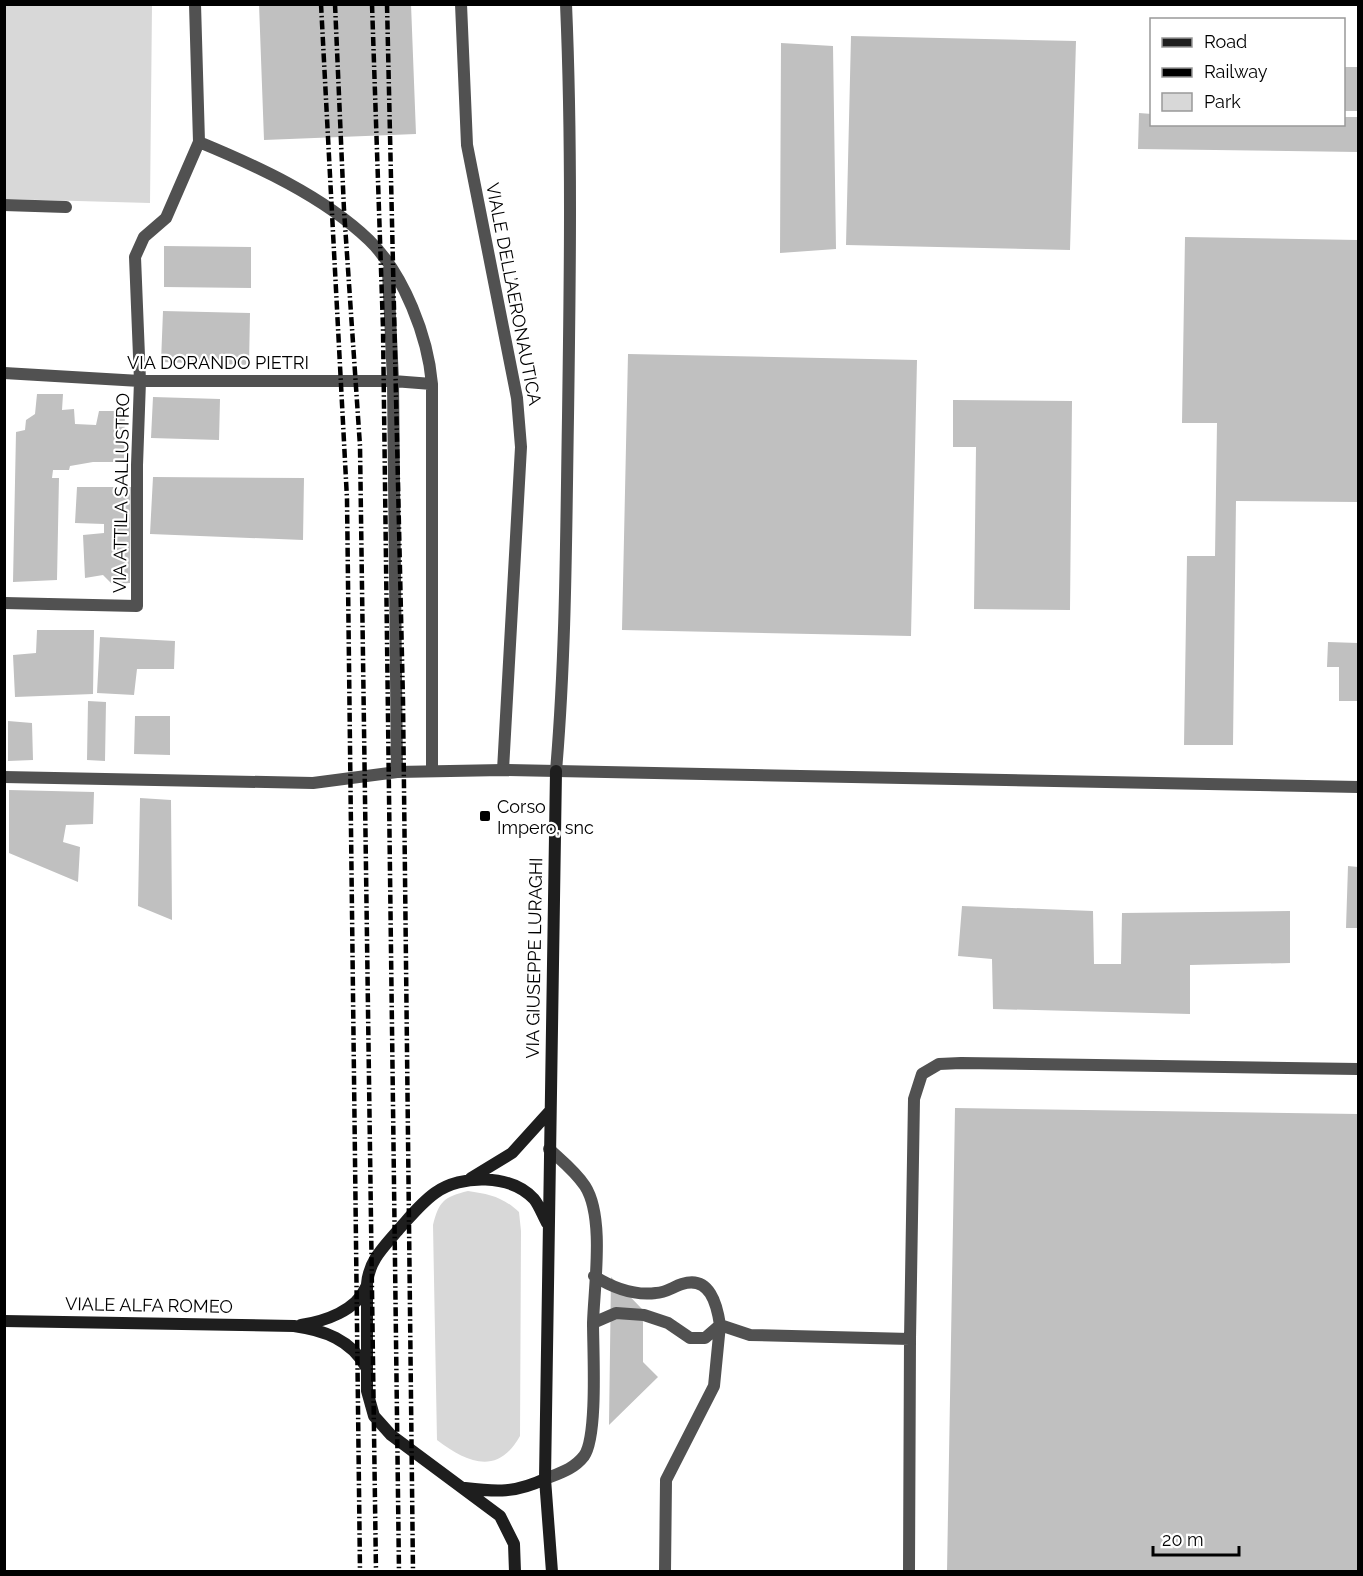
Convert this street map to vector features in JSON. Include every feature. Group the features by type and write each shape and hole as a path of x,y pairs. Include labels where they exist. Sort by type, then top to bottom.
{"street":[{"path":"195,4 199,142 261,167 351,224 371,242 383,259 420,327 430,361 432,384 432,771"},
{"name":"VIALE DELL’AERONAUTICA","path":"461,4 467,146 518,398 520,422 521,447 503,770"},
{"name":"VIALE DELL’AERONAUTICA","path":"556,771 565,671 571,114 566,4"},
{"name":"VIA ATTILA SALLUSTRO","path":"4,603 137,606 136,465 141,381 135,258 144,237 166,218 199,142"},
{"path":"4,205 66,207"},
{"path":"383,259 390,276 393,381 397,772"},
{"name":"VIA DORANDO PIETRI","path":"4,373 141,381 393,381 432,384"},
{"path":"4,777 313,783 397,772 503,770 1359,786"},
{"name":"VIA GIUSEPPE LURAGHI","path":"552,1572 545,1479 556,771"},
{"path":"909,1572 914,1099 922,1074 939,1064 1359,1069"},
{"path":"294,1326 321,1320 348,1308 360,1297 367,1284 373,1260 420,1206 436,1192 454,1182 471,1178 512,1153 550,1111"},
{"path":"465,1488 495,1492 523,1489 570,1469 585,1455 592,1437 596,1225 592,1202 586,1187 573,1171 549,1149"},
{"path":"471,1178 506,1182 533,1198 548,1224"},
{"path":"594,1276 612,1286 636,1293 657,1293 684,1283 696,1284 709,1290 717,1303 720,1324 714,1386 666,1480 665,1572"},
{"path":"367,1284 369,1403 382,1426 500,1516 514,1544 515,1572"},
{"path":"593,1323 616,1313 644,1315 668,1323 690,1338 705,1338 720,1324"},
{"name":"VIALE ALFA ROMEO","path":"4,1321 294,1326"},
{"path":"720,1324 750,1335 910,1338"},
{"path":"294,1326 310,1328 343,1341 360,1356 368,1369"}],"green space":[{"path":"5,4 152,5 150,203 5,199"},
{"path":"468,1191 495,1197 513,1207 519,1212 521,1231 520,1436 502,1457 482,1462 460,1455 437,1440 433,1225 440,1205 444,1201 453,1195"}],"building":[{"path":"259,4 411,4 416,134 264,140"},
{"path":"851,36 1076,41 1070,250 846,245"},
{"path":"781,43 833,46 836,249 780,253"},
{"path":"1345,67 1358,67 1358,111 1345,111"},
{"path":"1139,113 1150,114 1150,126 1345,126 1345,117 1358,117 1358,152 1138,149"},
{"path":"1185,237 1358,240 1358,502 1236,501 1233,745 1184,745 1187,556 1215,556 1217,423 1182,423"},
{"path":"164,246 251,247 251,288 164,287"},
{"path":"163,311 250,313 249,365 161,362"},
{"path":"628,354 917,360 911,636 622,630"},
{"path":"37,394 63,394 62,410 74,409 75,424 96,425 99,411 125,411 124,462 93,462 70,466 69,470 53,470 52,478 59,478 57,580 13,582 16,432 25,430 26,420 35,414"},
{"path":"153,397 220,399 219,440 151,438"},
{"path":"953,400 1072,401 1070,610 974,609 976,447 953,447"},
{"path":"153,477 304,478 303,540 150,534"},
{"path":"77,487 131,487 130,583 112,584 103,575 85,578 83,535 104,533 104,524 75,523"},
{"path":"37,630 94,630 93,694 15,697 13,655 36,653"},
{"path":"100,637 175,641 174,669 137,669 134,695 97,693"},
{"path":"1328,642 1358,643 1358,701 1339,701 1339,667 1327,667"},
{"path":"88,701 106,702 105,761 87,760"},
{"path":"135,716 170,716 170,755 134,754"},
{"path":"8,721 32,723 33,760 8,761"},
{"path":"9,790 94,792 93,824 66,825 63,842 80,847 78,882 9,853"},
{"path":"140,798 171,800 172,920 138,906"},
{"path":"1348,866 1358,867 1358,928 1346,928"},
{"path":"962,906 1093,911 1094,964 1121,964 1122,913 1290,911 1290,963 1190,965 1190,1014 993,1009 992,959 958,956"},
{"path":"955,1108 1358,1114 1358,1572 947,1572"},
{"path":"611,1277 643,1310 643,1362 658,1377 609,1425"}],"railway":[{"path":"321,4 347,499 360,1572"},
{"path":"335,4 344,210 360,446 376,1572"},
{"path":"372,4 383,328 399,1572"},
{"path":"387,4 403,701 413,1572"}],"place":[{"name":"Corso Impero, snc","path":"485,816"}]}
